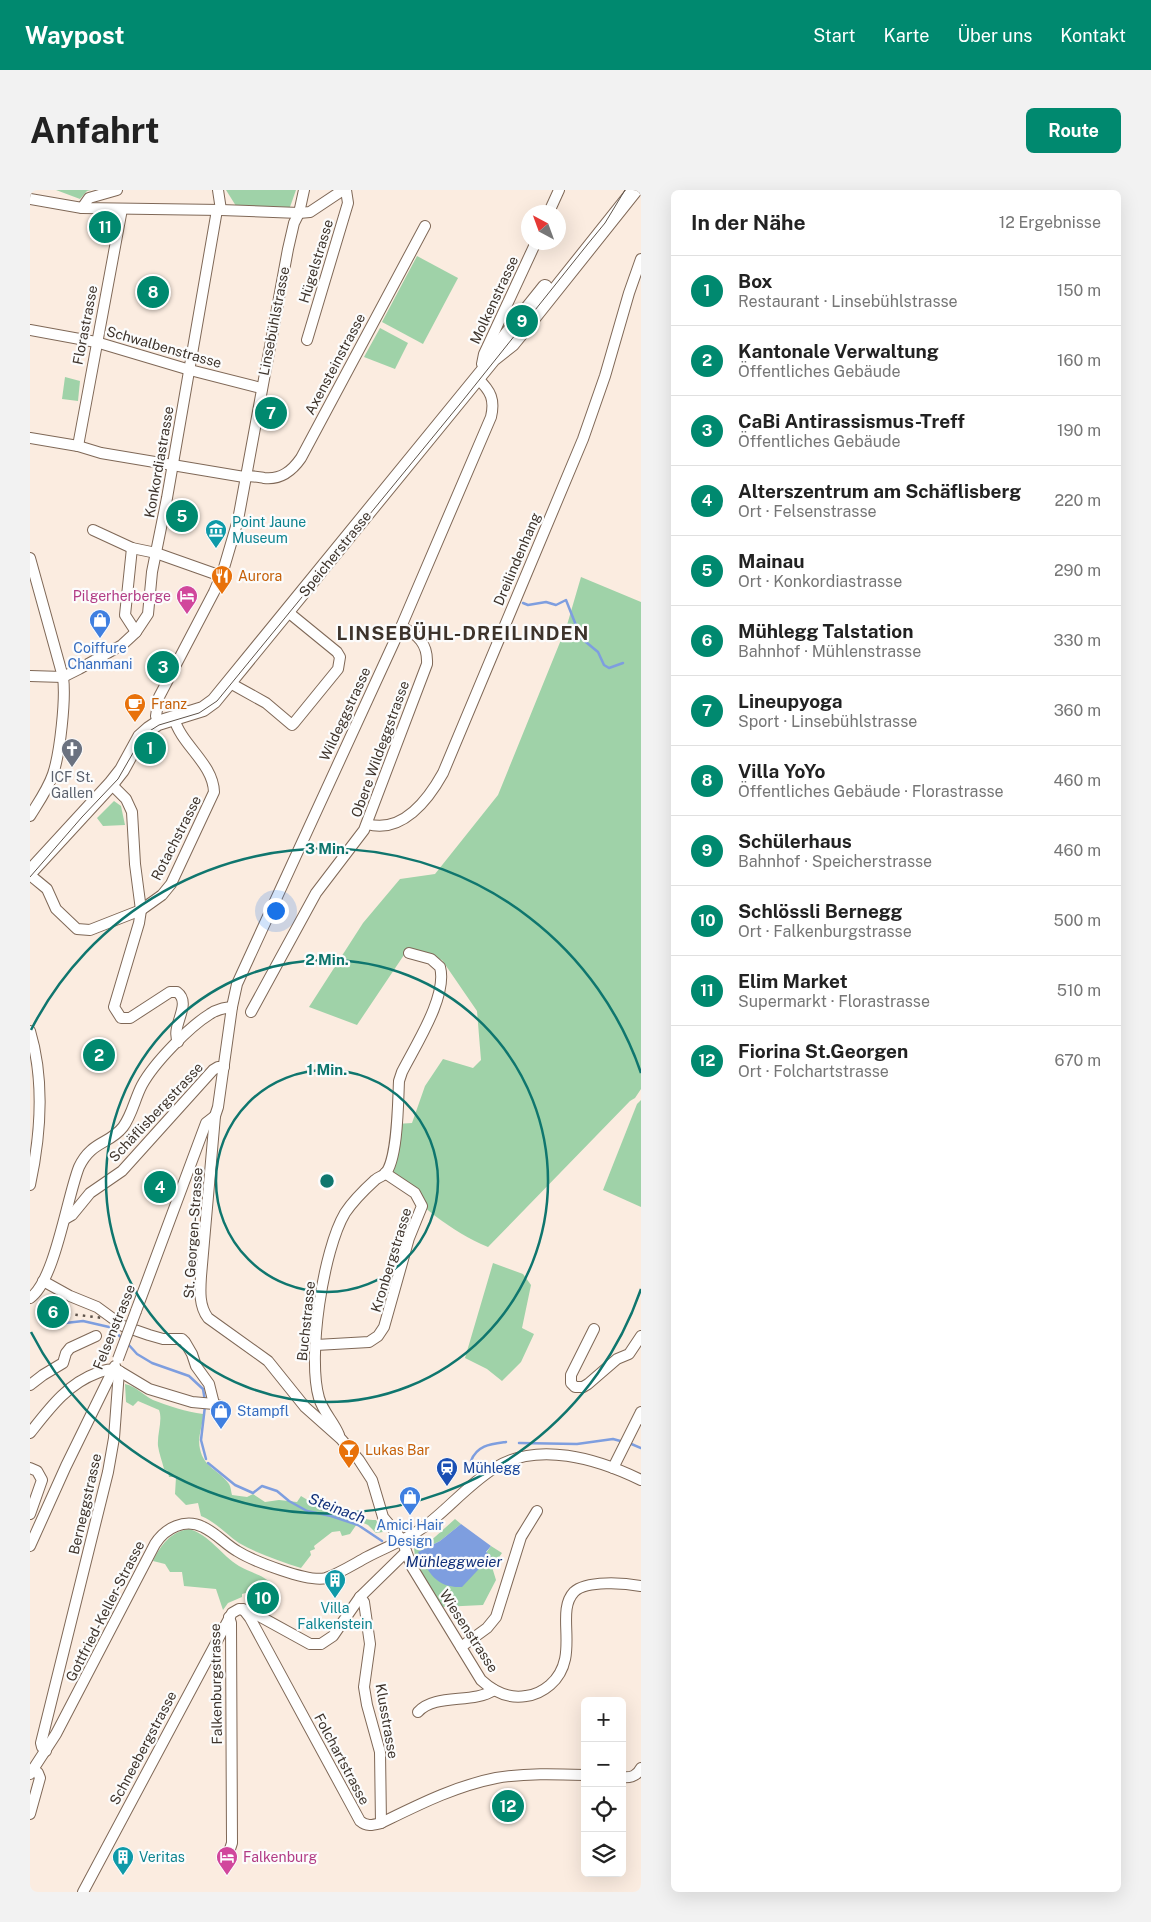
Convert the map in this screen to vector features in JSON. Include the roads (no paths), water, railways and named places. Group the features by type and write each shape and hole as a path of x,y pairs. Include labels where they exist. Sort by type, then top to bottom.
{"main road":[{"name":"Speicherstrasse","path":"158,723 203,709 214,701 486,369 501,342 542,292 572,259 596,238 635,190"},
{"path":"30,874 111,784 122,770 140,737 158,723"}],"street":[{"path":"82,208 89,198 117,190"},
{"path":"218,190 220,210"},
{"name":"Linsebühlstrasse","path":"158,723 156,716 162,692 221,576 238,520 244,477 288,249 304,190"},
{"path":"30,199 82,208 299,213 310,212 345,190"},
{"name":"Hügelstrasse","path":"307,340 348,203 345,190"},
{"path":"552,205 559,190"},
{"name":"Florastrasse","path":"78,446 122,209"},
{"name":"Konkordiastrasse","path":"63,677 122,645 136,632 148,614 156,553 220,210"},
{"name":"Axensteinstrasse","path":"30,438 78,446 101,453 244,477 276,478 290,471 296,466 425,226"},
{"name":"Molkenstrasse","path":"486,369 482,364 484,354 532,250"},
{"name":"Dreilindenhang","path":"367,824 386,827 401,820 422,803 443,773 583,439 605,376 641,259"},
{"name":"Schwalbenstrasse","path":"30,330 96,342 190,370 261,388"},
{"name":"Wildeggstrasse","path":"232,1007 242,970 401,627 491,417 494,402 486,369"},
{"path":"93,530 132,548 156,553 221,576"},
{"path":"132,548 125,614 136,632"},
{"path":"30,558 63,677 64,698 56,764 47,787 30,816"},
{"path":"230,683 266,704 292,725 294,723 338,669 340,658 337,652 288,612"},
{"name":"Obere Wildeggstrasse","path":"251,1012 316,893 367,824 386,768 427,664 426,650 423,642 412,632 401,627"},
{"path":"30,676 63,677"},
{"name":"Rotachstrasse","path":"30,874 47,889 56,909 77,929 90,930 141,910 162,895 171,884 214,792 211,778 178,729 174,718"},
{"path":"111,784 126,799 132,812 135,864 141,910 139,923 114,1007 121,1018 130,1018 170,992 177,992 183,999 176,1034 178,1042"},
{"path":"385,1173 395,1144 399,1081 438,1000 440,986 441,971 438,964 425,957 409,953"},
{"path":"30,1298 37,1292 43,1281 56,1249 82,1161 92,1148 123,1127 146,1079 178,1042 210,1013 232,1007"},
{"name":"St. Georgen-Strasse","path":"232,1007 218,1107 214,1116 215,1124 201,1276 201,1302 204,1313 212,1322 268,1361 305,1407 341,1439 366,1470 372,1480 383,1517 402,1540"},
{"path":"30,1031 38,1066 40,1101 38,1136 30,1185"},
{"name":"Schäflisbergstrasse","path":"65,1219 72,1214 90,1193 122,1171 216,1068 224,1067"},
{"name":"Felsenstrasse","path":"30,1546 66,1466 116,1370 118,1359 206,1123 214,1116"},
{"name":"Buchstrasse","path":"341,1439 319,1398 316,1344 320,1296 335,1233 352,1204 377,1178 385,1173"},
{"name":"Kronbergstrasse","path":"316,1344 368,1342 378,1336 384,1326 406,1246 422,1206 415,1193 385,1173"},
{"path":"30,1433 65,1392 90,1375 116,1370 150,1389 211,1404 209,1384 182,1339 149,1335 123,1326 97,1306 70,1296 43,1281"},
{"path":"594,1329 571,1375 570,1383 575,1388 588,1384 617,1359 626,1356 641,1336"},
{"path":"30,1385 63,1363 66,1353 70,1348 96,1336"},
{"name":"Berneggstrasse","path":"46,1751 42,1748 41,1742 108,1472 114,1438 116,1370"},
{"path":"613,1468 641,1412"},
{"path":"402,1540 423,1528 486,1474 509,1460 529,1456 551,1455 586,1460 613,1468 641,1480"},
{"path":"30,1468 39,1473 42,1480 30,1514"},
{"path":"461,1647 487,1628 496,1617 521,1537 536,1511"},
{"name":"Gottfried-Keller-Strasse","path":"31,1771 46,1751 154,1544 168,1530 182,1524 202,1526 236,1551 300,1576 318,1579 338,1572 402,1540"},
{"name":"Wiesenstrasse","path":"402,1540 412,1567 482,1680 494,1690 509,1696 525,1696 540,1692 557,1678 566,1657 568,1604 572,1595 579,1588 593,1584 641,1586"},
{"path":"244,1609 315,1645 327,1641 333,1636 360,1597 406,1552"},
{"name":"Klusstrasse","path":"360,1597 364,1602 370,1644 364,1687 380,1752 381,1823"},
{"name":"Falkenburgstrasse","path":"226,1861 232,1843 231,1632 229,1617 235,1610 244,1609"},
{"name":"Folchartstrasse","path":"244,1609 360,1821 367,1825 381,1823"},
{"name":"Schneebergstrasse","path":"83,1892 229,1617"},
{"path":"418,1712 425,1706 446,1700 482,1696 494,1690"},
{"path":"626,1778 629,1778 639,1770"},
{"path":"30,1814 40,1778 38,1773 31,1771"},
{"path":"381,1823 446,1793 482,1782 527,1774 581,1775"}],"water":[{"name":"Mühleggweier","path":"461,1524 491,1546 486,1552 491,1556 462,1587 453,1587 434,1578 418,1552 440,1541"}],"waterway":[{"path":"523,603 528,605 546,602 556,605 566,600 581,638 598,652 604,665 609,668 623,663"},
{"name":"Steinach","path":"48,1325 83,1321 109,1327 122,1338"},
{"name":"Steinach","path":"128,1344 137,1354 152,1363 189,1376 203,1389 205,1401"},
{"name":"Steinach","path":"205,1406 201,1440 206,1459"},
{"name":"Steinach","path":"519,1443 577,1444 613,1439 624,1442"},
{"name":"Steinach","path":"471,1461 481,1448 506,1442"},
{"name":"Steinach","path":"629,1443 641,1448"},
{"name":"Steinach","path":"208,1463 235,1485 253,1493 262,1486 277,1491 289,1501 307,1511 331,1516 358,1525 382,1541"}],"tram line":[{"path":"30,877 118,779 137,746 148,732 159,725 199,713 217,701 605,223 625,190"}],"railway":[{"path":"53,1312 103,1318"}],"place":[{"name":"Elim Market","path":"105,227"},
{"name":"Villa YoYo","path":"153,292"},
{"name":"Schülerhaus","path":"522,321"},
{"name":"Lineupyoga","path":"271,413"},
{"name":"Mainau","path":"182,516"},
{"name":"Point Jaune Museum","path":"216,549"},
{"name":"Aurora","path":"222,595"},
{"name":"Pilgerherberge","path":"187,615"},
{"name":"Coiffure Chanmani","path":"100,639"},
{"name":"CaBi Antirassismus-Treff","path":"163,667"},
{"name":"Franz","path":"135,723"},
{"name":"Box","path":"150,748"},
{"name":"ICF St. Gallen","path":"72,768"},
{"name":"Kantonale Verwaltung","path":"99,1055"},
{"name":"Alterszentrum am Schäflisberg","path":"160,1187"},
{"name":"Mühlegg Talstation","path":"53,1312"},
{"name":"Stampfl","path":"221,1430"},
{"name":"Lukas Bar","path":"349,1469"},
{"name":"Mühlegg","path":"447,1487"},
{"name":"Amici Hair Design","path":"410,1516"},
{"name":"Schlössli Bernegg","path":"263,1598"},
{"name":"Villa Falkenstein","path":"335,1599"},
{"name":"Fiorina St.Georgen","path":"508,1806"},
{"name":"Veritas","path":"123,1876"},
{"name":"Falkenburg","path":"227,1876"}],"district":[{"name":"LINSEBÜHL-DREILINDEN","path":"463,633"}]}
